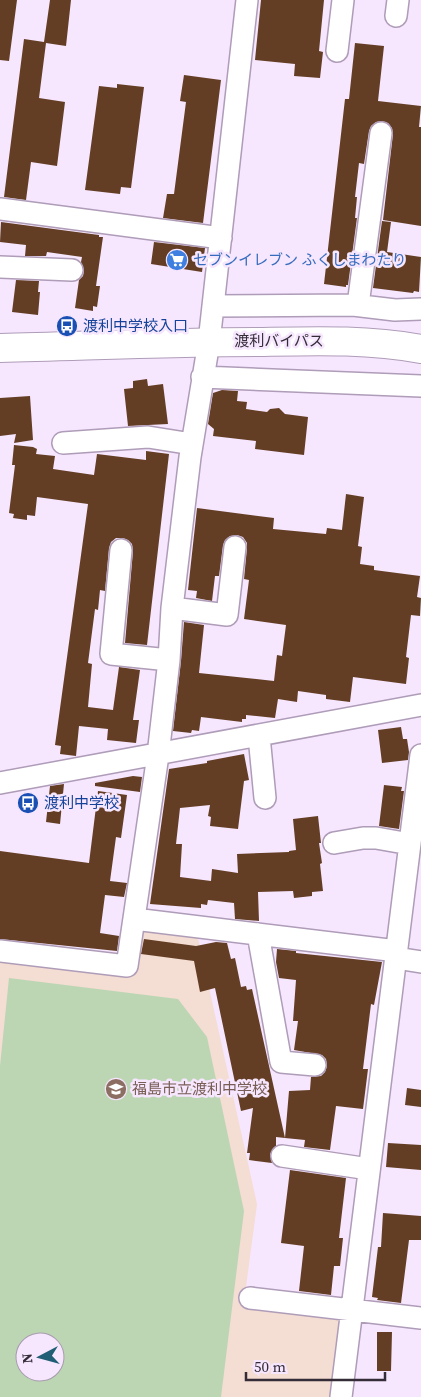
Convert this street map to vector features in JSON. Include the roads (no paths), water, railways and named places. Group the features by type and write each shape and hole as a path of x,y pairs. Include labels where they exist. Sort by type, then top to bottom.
{"highway":[{"name":"渡利バイパス","path":"0,348 209,342 355,341 421,349"},
{"name":"渡利バイパス","path":"0,358 136,344"}],"street":[{"path":"0,951 128,966 158,755 169,660 172,608 192,444 209,342 247,0"},
{"path":"337,51 343,0"},
{"path":"358,305 381,133"},
{"path":"0,209 220,238"},
{"path":"0,267 72,270"},
{"path":"213,306 358,305 395,310 421,308"},
{"path":"202,376 421,386"},
{"path":"63,443 148,437 192,444"},
{"path":"172,608 227,615 236,547"},
{"path":"121,550 111,654 169,660"},
{"path":"0,783 421,706"},
{"path":"259,736 265,798"},
{"path":"341,1397 421,755"},
{"path":"334,843 363,838 376,838 410,844"},
{"path":"134,919 258,934 396,954 421,962"},
{"path":"258,934 281,1062 315,1065"},
{"path":"282,1156 369,1170"},
{"path":"250,1298 421,1318"}],"place":[{"name":"セブンイレブン ふくしまわたり","path":"177,260"},
{"name":"渡利中学校入口","path":"67,326"},
{"name":"渡利中学校","path":"28,803"},
{"name":"福島市立渡利中学校","path":"116,1089"}]}
